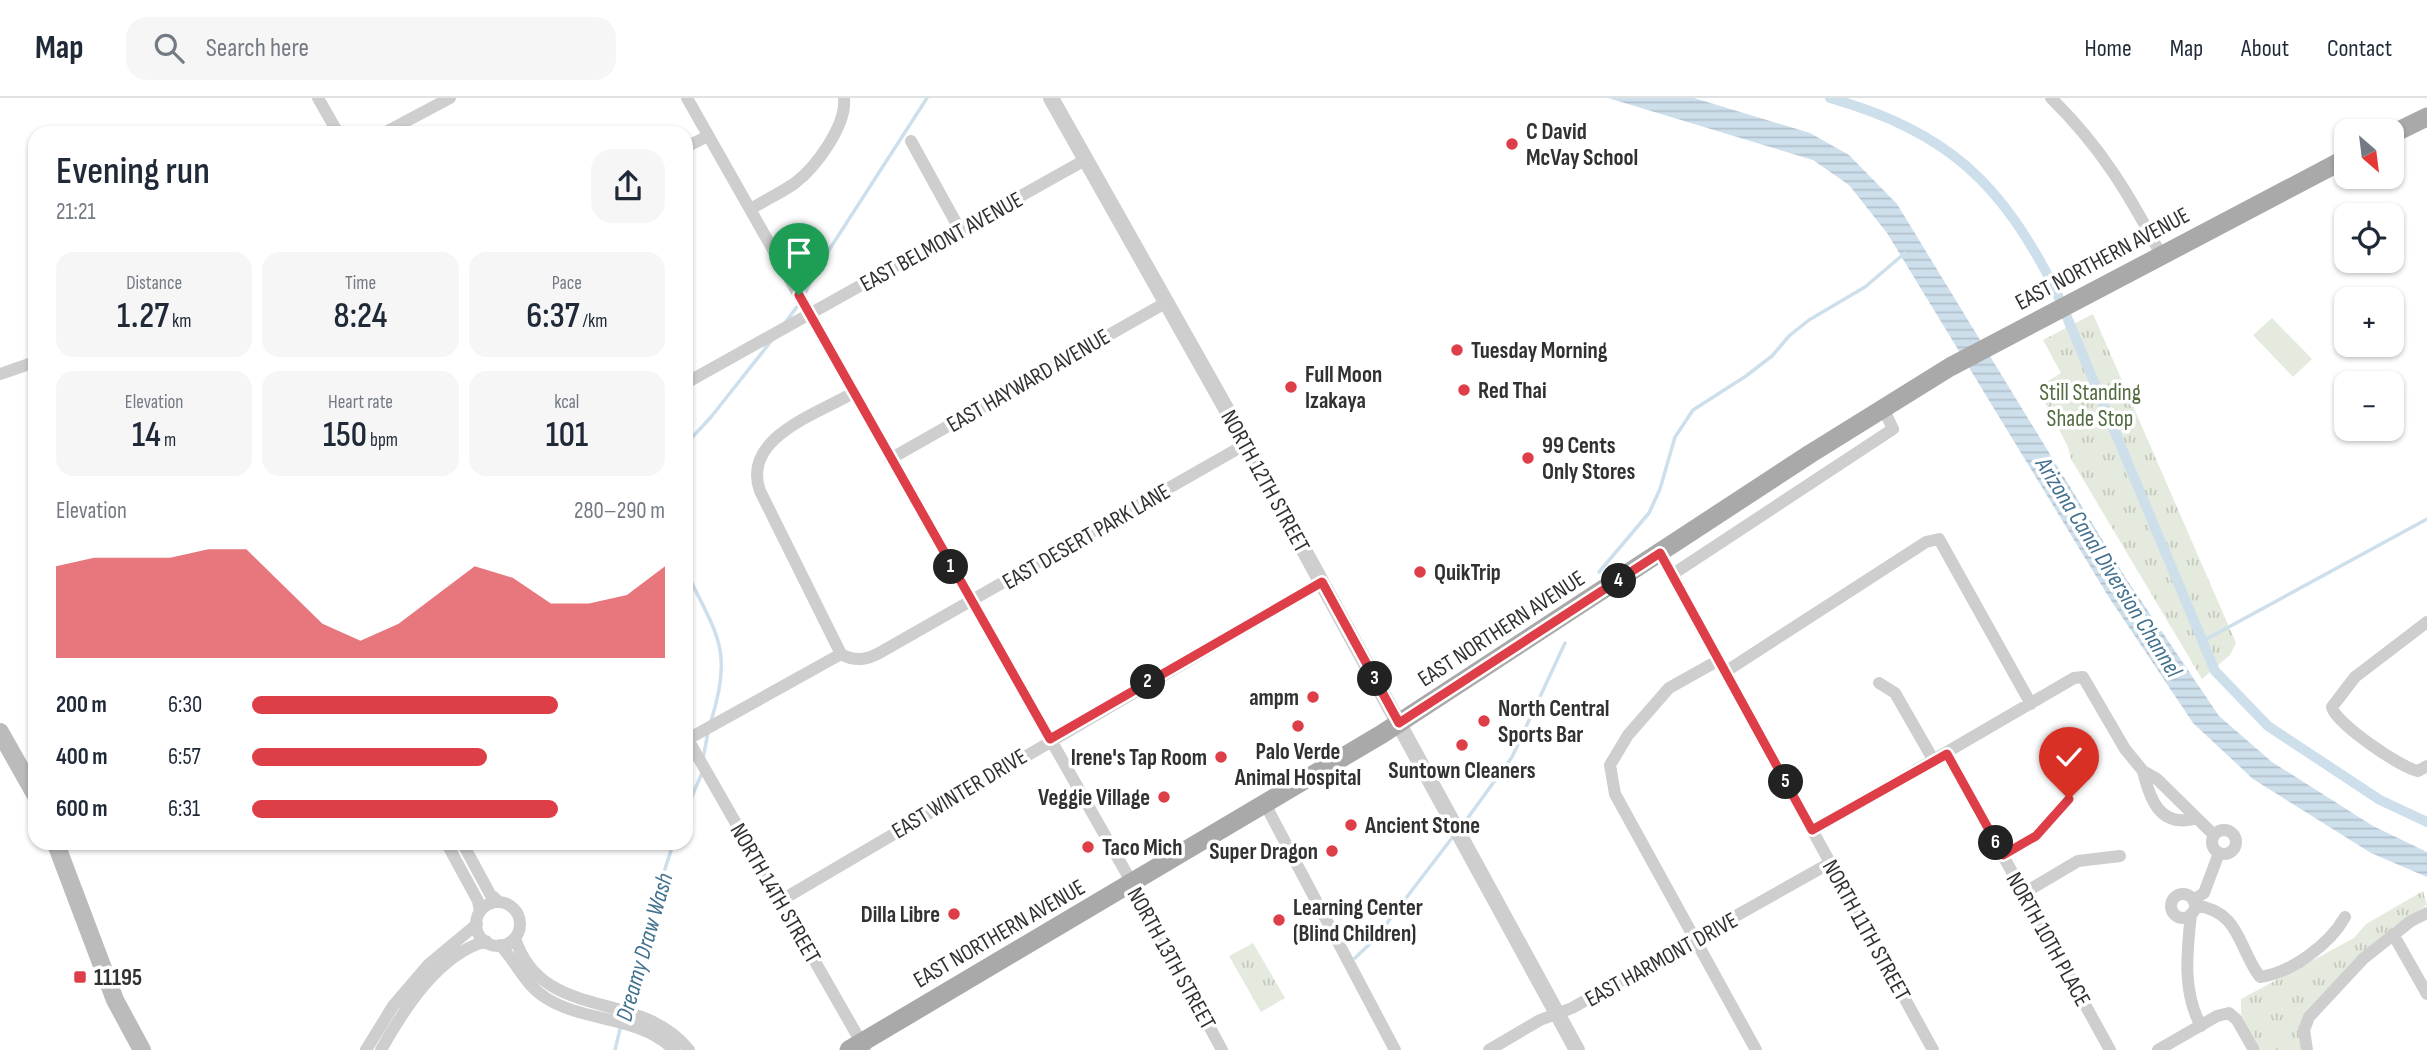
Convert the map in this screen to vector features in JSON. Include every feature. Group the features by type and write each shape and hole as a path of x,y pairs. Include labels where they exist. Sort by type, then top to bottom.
{"main road":[{"path":"2404,128 2427,117"},
{"name":"EAST NORTHERN AVENUE","path":"858,1048 1399,723 1957,363 2334,165"},
{"path":"0,732 28,782"},
{"path":"57,850 115,1000 142,1050"}],"street":[{"path":"318,98 334,126"},
{"path":"397,126 450,98"},
{"name":"NORTH 13TH STREET","path":"687,98 1132,883 1222,1050"},
{"name":"NORTH 12TH STREET","path":"1051,98 1246,444 1577,1050"},
{"path":"2052,98 2086,134 2119,177 2161,255"},
{"path":"751,209 793,184 807,172 840,122 847,100"},
{"path":"693,144 708,136"},
{"path":"911,141 960,230"},
{"name":"EAST BELMONT AVENUE","path":"693,379 1085,160"},
{"name":"EAST HAYWARD AVENUE","path":"890,459 1167,302"},
{"path":"0,374 28,364"},
{"path":"846,657 760,491 757,470 759,457 774,439 853,393"},
{"path":"1673,575 1893,429 1884,408"},
{"name":"EAST DESERT PARK LANE","path":"693,735 846,657 871,657 1246,444"},
{"path":"1756,1050 1615,794 1610,774 1618,749 1656,699 1669,688 1722,666 1926,542 1939,539 2031,704"},
{"name":"NORTH 11TH STREET","path":"1660,553 1933,1050"},
{"name":"EAST WINTER DRIVE","path":"780,901 1050,739 1322,582"},
{"path":"2423,768 2403,766 2339,721 2332,707 2355,677 2427,622"},
{"path":"1812,830 2074,678 2083,677 2125,749 2143,771 2157,779 2194,819 2214,835"},
{"path":"1879,683 1895,693 1934,761"},
{"name":"NORTH 14TH STREET","path":"693,749 780,901 858,1048"},
{"name":"NORTH 10TH PLACE","path":"1947,754 2110,1050"},
{"path":"2143,771 2146,784 2164,816 2177,822 2194,819"},
{"path":"2003,855 2036,836 2069,799"},
{"path":"1265,804 1395,1050"},
{"path":"2214,835 2227,830 2236,840 2230,852 2219,853"},
{"path":"2214,835 2213,845 2219,853"},
{"path":"450,850 478,901 478,918 486,941"},
{"path":"466,850 490,894 499,902 509,905 518,915 520,928 515,938 500,945"},
{"path":"2201,1026 2193,1012 2187,988 2193,906 2204,893 2219,853"},
{"path":"2024,893 2078,861 2120,856"},
{"name":"EAST HARMONT DRIVE","path":"1489,1050 1572,1008 1830,863"},
{"path":"366,1050 393,1006 429,964 478,918 488,905 499,902"},
{"path":"2193,906 2227,918 2260,976 2271,975 2323,946 2345,918"},
{"path":"2306,1050 2304,1030 2309,1017 2364,958 2393,934 2427,913"},
{"path":"2393,934 2427,994"},
{"path":"515,938 533,971 544,982 612,1013"},
{"path":"381,1050 402,1013 437,973 464,952 486,941 500,945 524,980 547,999 660,1023 689,1050"},
{"path":"2158,1050 2229,1013 2237,1020 2254,1050"},
{"path":"631,1018 674,1050"}],"green space":[{"name":"Still Standing Shade Stop","path":"2093,314 2236,643 2230,655 2202,679 2071,459 2068,447 2041,394 2048,381 2061,373 2043,340"},
{"path":"2272,318 2312,359 2293,377 2253,335"},
{"path":"2423,891 2427,905 2392,928 2299,1029 2301,1050 2261,1050 2241,1014 2241,999 2354,938 2366,924"},
{"path":"1253,943 1285,998 1261,1012 1229,956"}],"water":[{"name":"Arizona Canal Diversion Channel","path":"1608,98 1694,98 1810,133 1849,155 1897,204 2125,577 2219,716 2272,762 2373,826 2427,852 2427,877 2371,853 2253,779 2193,723 2110,599 1887,233 1849,185 1813,160"}],"waterway":[{"name":"Dreamy Draw Wash","path":"803,297 820,264 927,98"},
{"path":"1830,98 1907,127 1939,145 1967,166 2014,220 2056,291 2215,671 2268,726 2380,800 2427,822"},
{"path":"1599,572 1649,513 1660,489 1675,437 1693,410 1746,376 1772,356 1789,336 1809,320 1865,287 1905,253"},
{"name":"Dreamy Draw Wash","path":"785,323 799,304"},
{"name":"Dreamy Draw Wash","path":"693,436 772,340"},
{"path":"2203,641 2427,519"},
{"name":"Dreamy Draw Wash","path":"693,586 713,627 721,659 718,696 711,721"},
{"path":"1462,826 1512,757 1565,643"},
{"name":"Dreamy Draw Wash","path":"703,759 708,732"},
{"name":"Dreamy Draw Wash","path":"693,794 702,773"},
{"path":"1355,958 1374,940 1455,834"},
{"name":"Dreamy Draw Wash","path":"625,1007 635,962 671,850"},
{"name":"Dreamy Draw Wash","path":"615,1050 621,1025"}],"place":[{"name":"C David McVay School","path":"1512,144"},
{"name":"Tuesday Morning","path":"1457,350"},
{"name":"Full Moon Izakaya","path":"1291,387"},
{"name":"Red Thai","path":"1464,390"},
{"name":"99 Cents Only Stores","path":"1528,458"},
{"name":"QuikTrip","path":"1420,572"},
{"name":"ampm","path":"1313,697"},
{"name":"North Central Sports Bar","path":"1484,721"},
{"name":"Palo Verde Animal Hospital","path":"1298,726"},
{"name":"Suntown Cleaners","path":"1462,745"},
{"name":"Irene's Tap Room","path":"1221,757"},
{"name":"Veggie Village","path":"1164,797"},
{"name":"Ancient Stone","path":"1351,825"},
{"name":"Taco Mich","path":"1088,847"},
{"name":"Super Dragon","path":"1332,851"},
{"name":"Dilla Libre","path":"954,914"},
{"name":"Learning Center (Blind Children)","path":"1279,920"},
{"name":"11195","path":"80,977"}],"route":[{"path":"799,295 1050,739 1322,582 1399,723 1660,553 1812,830 1947,754 2003,855 2036,836 2069,799"}]}
